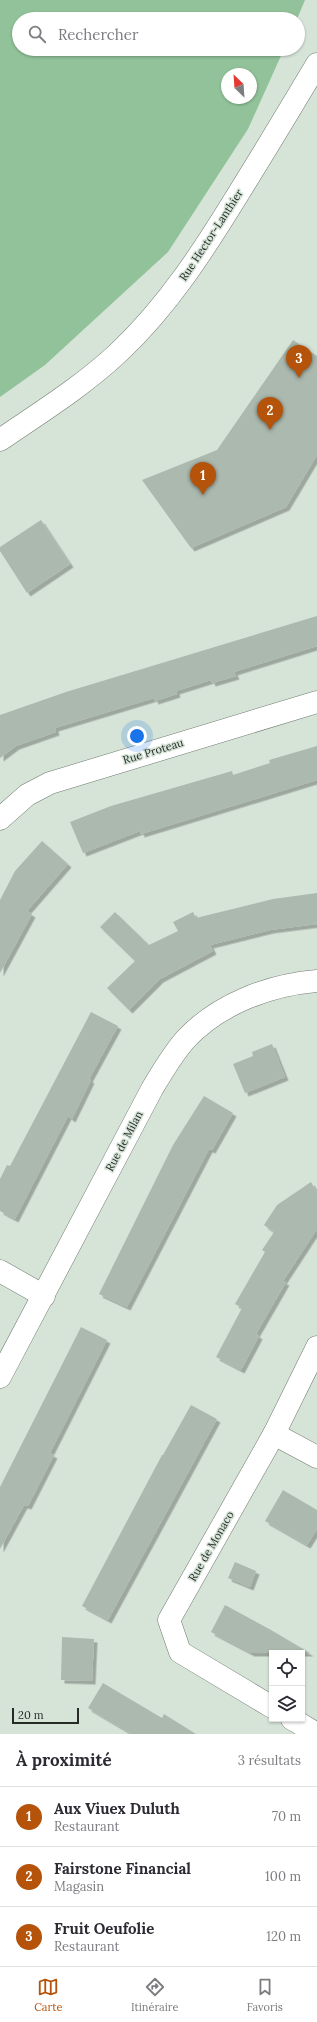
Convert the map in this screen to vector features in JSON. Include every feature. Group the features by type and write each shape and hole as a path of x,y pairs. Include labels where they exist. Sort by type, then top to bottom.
{"street":[{"name":"Rue Hector-Lanthier","path":"0,440 61,399 102,367 158,309 211,240 317,64"},
{"name":"Rue Proteau","path":"0,819 27,795 50,783 317,702"},
{"name":"Rue de Milan","path":"0,1377 152,1089 165,1067 184,1041 209,1018 239,1002 274,989 317,981"},
{"path":"0,1271 44,1296"},
{"name":"Rue de Monaco","path":"269,1705 180,1652 169,1620 274,1434 317,1347"},
{"path":"274,1434 317,1457"},
{"path":"297,1722 317,1734"}],"green space":[{"path":"0,0 305,0 300,12 12,12 12,56 281,56 248,129 168,252 45,365 0,397"}],"building":[{"path":"293,340 317,356 317,455 286,507 191,548 142,480 217,450"},
{"path":"41,520 70,564 27,593 0,551 0,547"},
{"path":"317,616 317,646 234,672 236,676 212,683 211,680 176,691 177,694 155,701 154,698 55,728 56,732 16,746 0,758 0,715 66,692"},
{"path":"317,746 317,780 141,834 140,831 83,853 70,822 111,806 232,771 233,775 270,763 269,760"},
{"path":"42,841 68,864 27,911 32,914 0,973 0,900 15,871"},
{"path":"317,893 317,924 270,930 210,945 213,951 160,979 129,1010 107,988 135,961 100,927 115,912 149,945 178,931 173,922 193,912 196,918 273,899"},
{"path":"91,1012 118,1026 89,1079 91,1080 72,1119 68,1116 15,1219 0,1211 0,1179 7,1165 10,1166"},
{"path":"272,1044 285,1077 245,1093 233,1064 253,1056 252,1052"},
{"path":"204,1096 233,1113 212,1150 209,1149 127,1307 99,1294 173,1145"},
{"path":"311,1182 317,1193 317,1229 283,1281 286,1282 256,1334 259,1336 241,1370 216,1357 242,1308 235,1304 265,1252 262,1250 274,1232 264,1225 277,1205"},
{"path":"81,1327 107,1340 50,1453 54,1455 28,1506 24,1505 0,1549 0,1487"},
{"path":"191,1405 217,1419 108,1620 82,1606 162,1455"},
{"path":"283,1490 317,1510 317,1529 307,1545 265,1521"},
{"path":"235,1562 256,1571 250,1587 228,1578"},
{"path":"225,1605 305,1650 269,1650 269,1653 251,1653 211,1632"},
{"path":"62,1637 94,1639 92,1681 61,1680"},
{"path":"103,1683 162,1718 164,1714 196,1734 132,1734 88,1708"}],"place":[{"name":"Fruit Oeufolie","path":"299,378"},
{"name":"Fairstone Financial","path":"270,430"},
{"name":"Aux Viuex Duluth","path":"203,495"}]}
